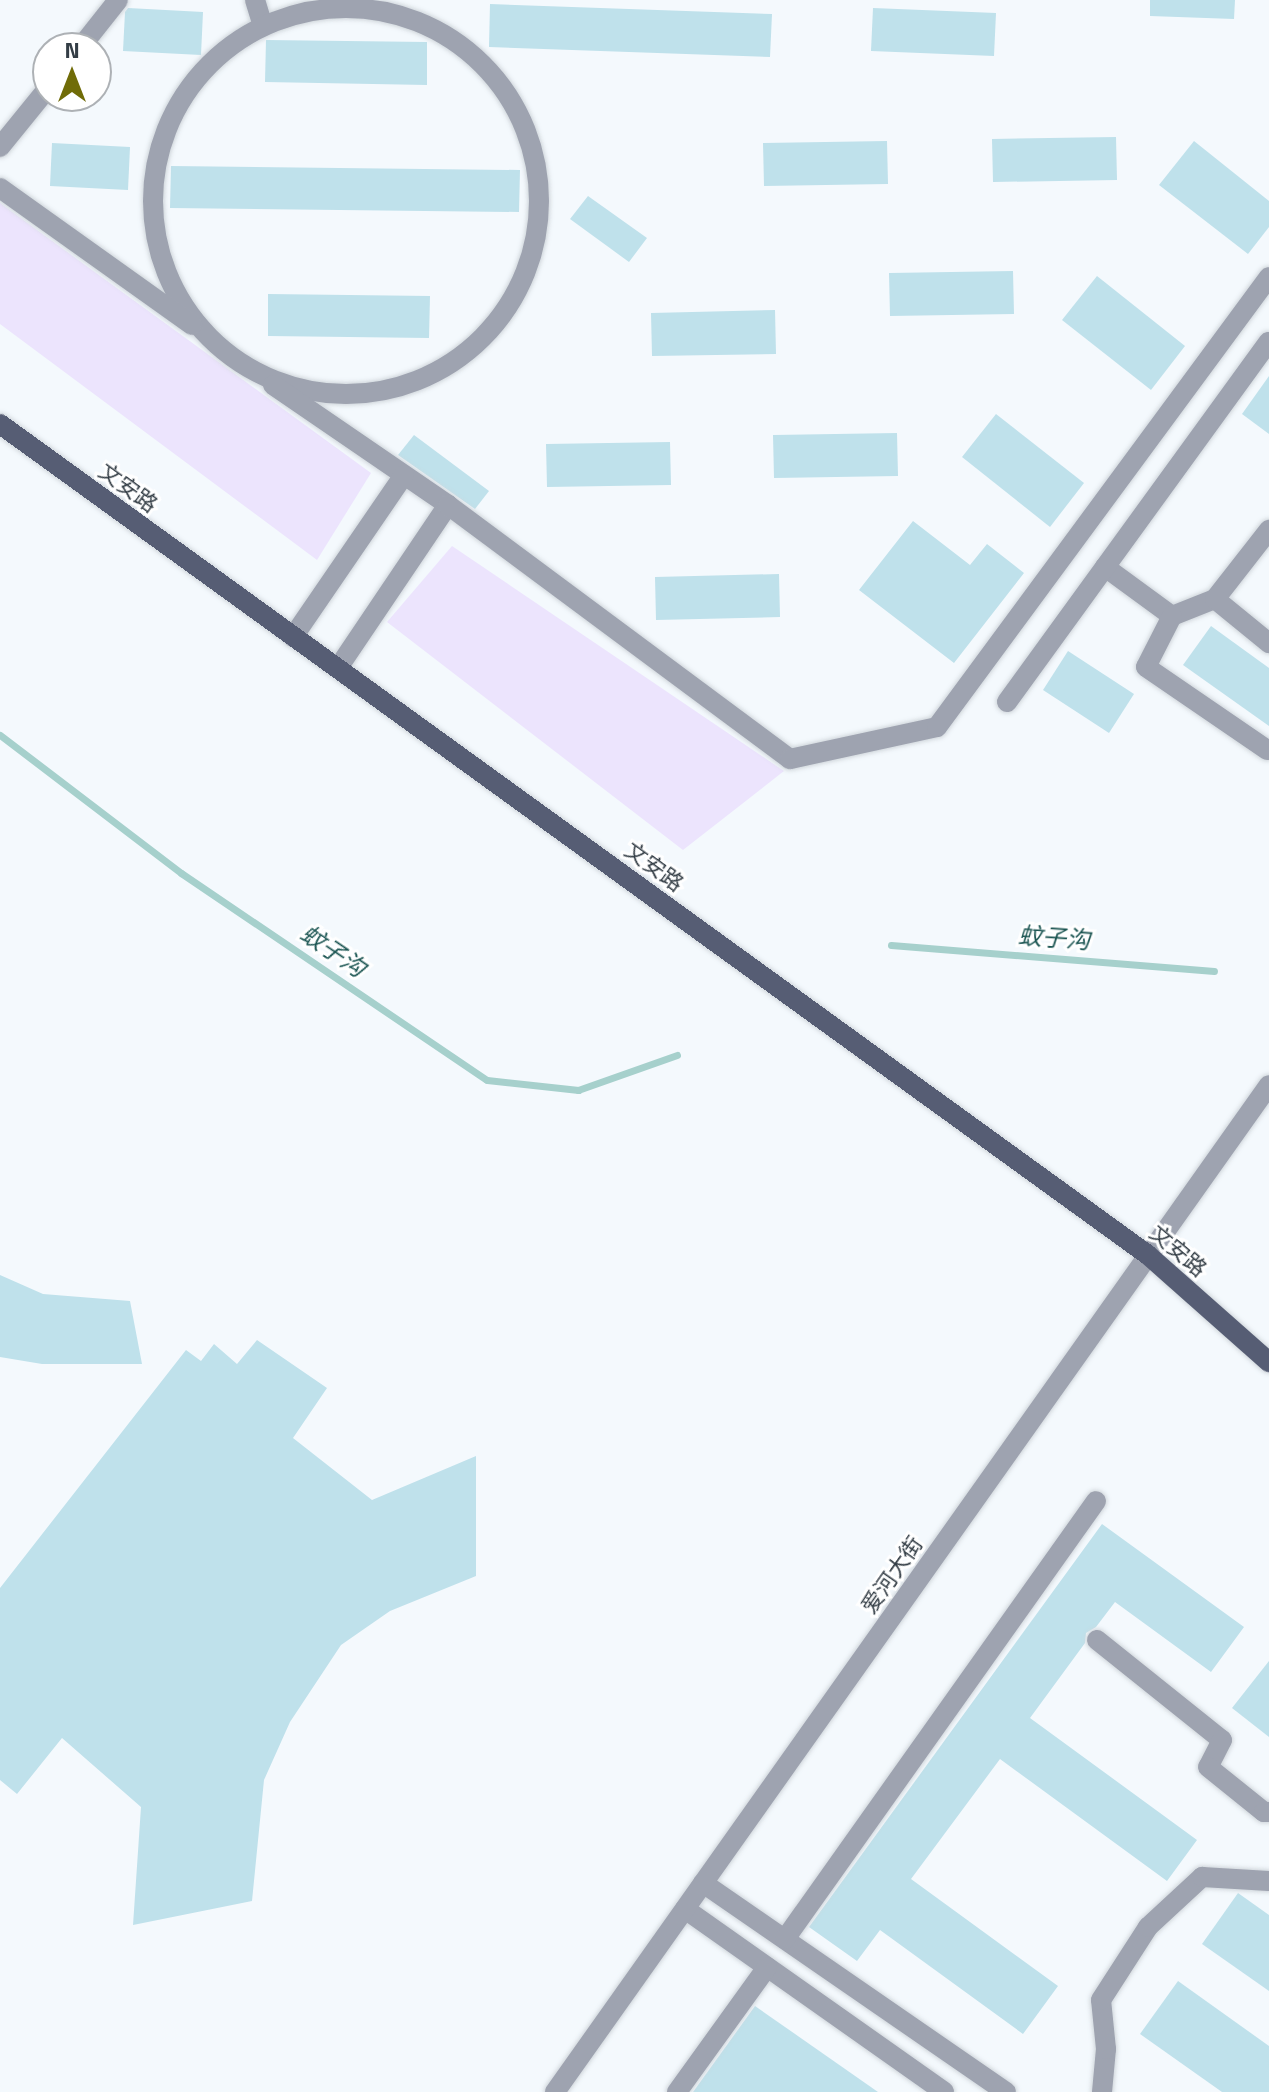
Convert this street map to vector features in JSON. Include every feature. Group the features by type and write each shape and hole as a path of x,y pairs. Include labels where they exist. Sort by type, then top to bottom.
{"main road":[{"name":"文安路","path":"0,424 1148,1255 1269,1362"}],"street":[{"path":"93,32 118,0"},
{"path":"255,0 263,26"},
{"path":"200,331 164,273 151,208 158,147 183,93 225,48 278,18 337,6 398,13 453,38 498,79 528,131 541,197 531,264 498,323 447,367 385,392 317,393 253,372"},
{"path":"0,147 32,108"},
{"path":"0,188 253,372 448,505 790,759 937,727 1269,277"},
{"path":"1007,702 1269,342"},
{"path":"293,637 404,475"},
{"path":"338,668 448,505"},
{"path":"1267,750 1146,667 1172,616 1215,599 1269,530"},
{"path":"1105,567 1172,616"},
{"path":"1215,599 1269,643"},
{"name":"爱河大街","path":"555,2092 1269,1085"},
{"path":"785,1939 1096,1501"},
{"path":"1097,1640 1222,1740 1208,1767 1264,1812 1269,1812"},
{"path":"1102,2092 1106,2049 1101,2000 1148,1927 1202,1877 1269,1881"},
{"path":"703,1883 1006,2092"},
{"path":"685,1909 944,2092"},
{"path":"677,2092 767,1967"}],"shaded area":[{"path":"0,203 371,473 317,560 0,324"},
{"path":"452,546 784,771 683,850 387,622"}],"building":[{"path":"1150,0 1235,0 1234,19 1150,16"},
{"path":"490,4 772,14 770,57 489,47"},
{"path":"128,8 203,12 201,55 123,51 125,12"},
{"path":"873,8 996,13 994,56 871,51"},
{"path":"266,40 427,42 427,85 265,82"},
{"path":"1116,137 1117,180 993,182 992,139"},
{"path":"887,141 888,184 764,186 763,143"},
{"path":"1194,141 1269,201 1269,227 1248,254 1159,185"},
{"path":"52,143 130,147 128,190 50,186"},
{"path":"171,166 520,170 519,212 170,208"},
{"path":"588,196 647,238 629,262 570,219"},
{"path":"1013,271 1014,314 890,316 889,273"},
{"path":"1097,276 1185,346 1151,390 1062,320"},
{"path":"268,294 430,296 429,338 268,336"},
{"path":"775,310 776,354 652,356 651,313"},
{"path":"1269,376 1269,434 1242,414"},
{"path":"996,414 1084,483 1050,527 962,457"},
{"path":"897,433 898,476 774,478 773,435"},
{"path":"414,435 489,491 475,509 398,455"},
{"path":"670,442 671,485 547,487 546,444"},
{"path":"913,521 970,565 987,544 1024,573 954,663 859,590"},
{"path":"779,574 780,617 656,620 655,577"},
{"path":"1211,626 1269,668 1269,726 1183,665"},
{"path":"1068,651 1134,694 1109,733 1043,690"},
{"path":"0,1275 43,1294 130,1301 142,1364 42,1364 0,1357"},
{"path":"257,1340 327,1388 293,1438 372,1500 476,1456 476,1576 390,1611 341,1645 290,1722 264,1780 252,1901 133,1925 141,1807 62,1738 17,1794 0,1780 0,1588 186,1350 201,1361 214,1344 237,1364"},
{"path":"1102,1524 1244,1627 1211,1672 1115,1602 1096,1627 1086,1633 1085,1643 1030,1718 1197,1840 1167,1881 1000,1759 911,1879 1058,1986 1023,2034 880,1930 857,1961 809,1927"},
{"path":"1269,1661 1269,1737 1232,1708"},
{"path":"1238,1893 1269,1915 1269,1991 1202,1944"},
{"path":"1178,1981 1269,2046 1269,2092 1222,2092 1140,2034"},
{"path":"755,2006 878,2092 693,2092"}],"waterway":[{"name":"蚊子沟","path":"0,735 181,873 487,1080 578,1090 677,1055"},
{"name":"蚊子沟","path":"891,945 1214,971"}]}
